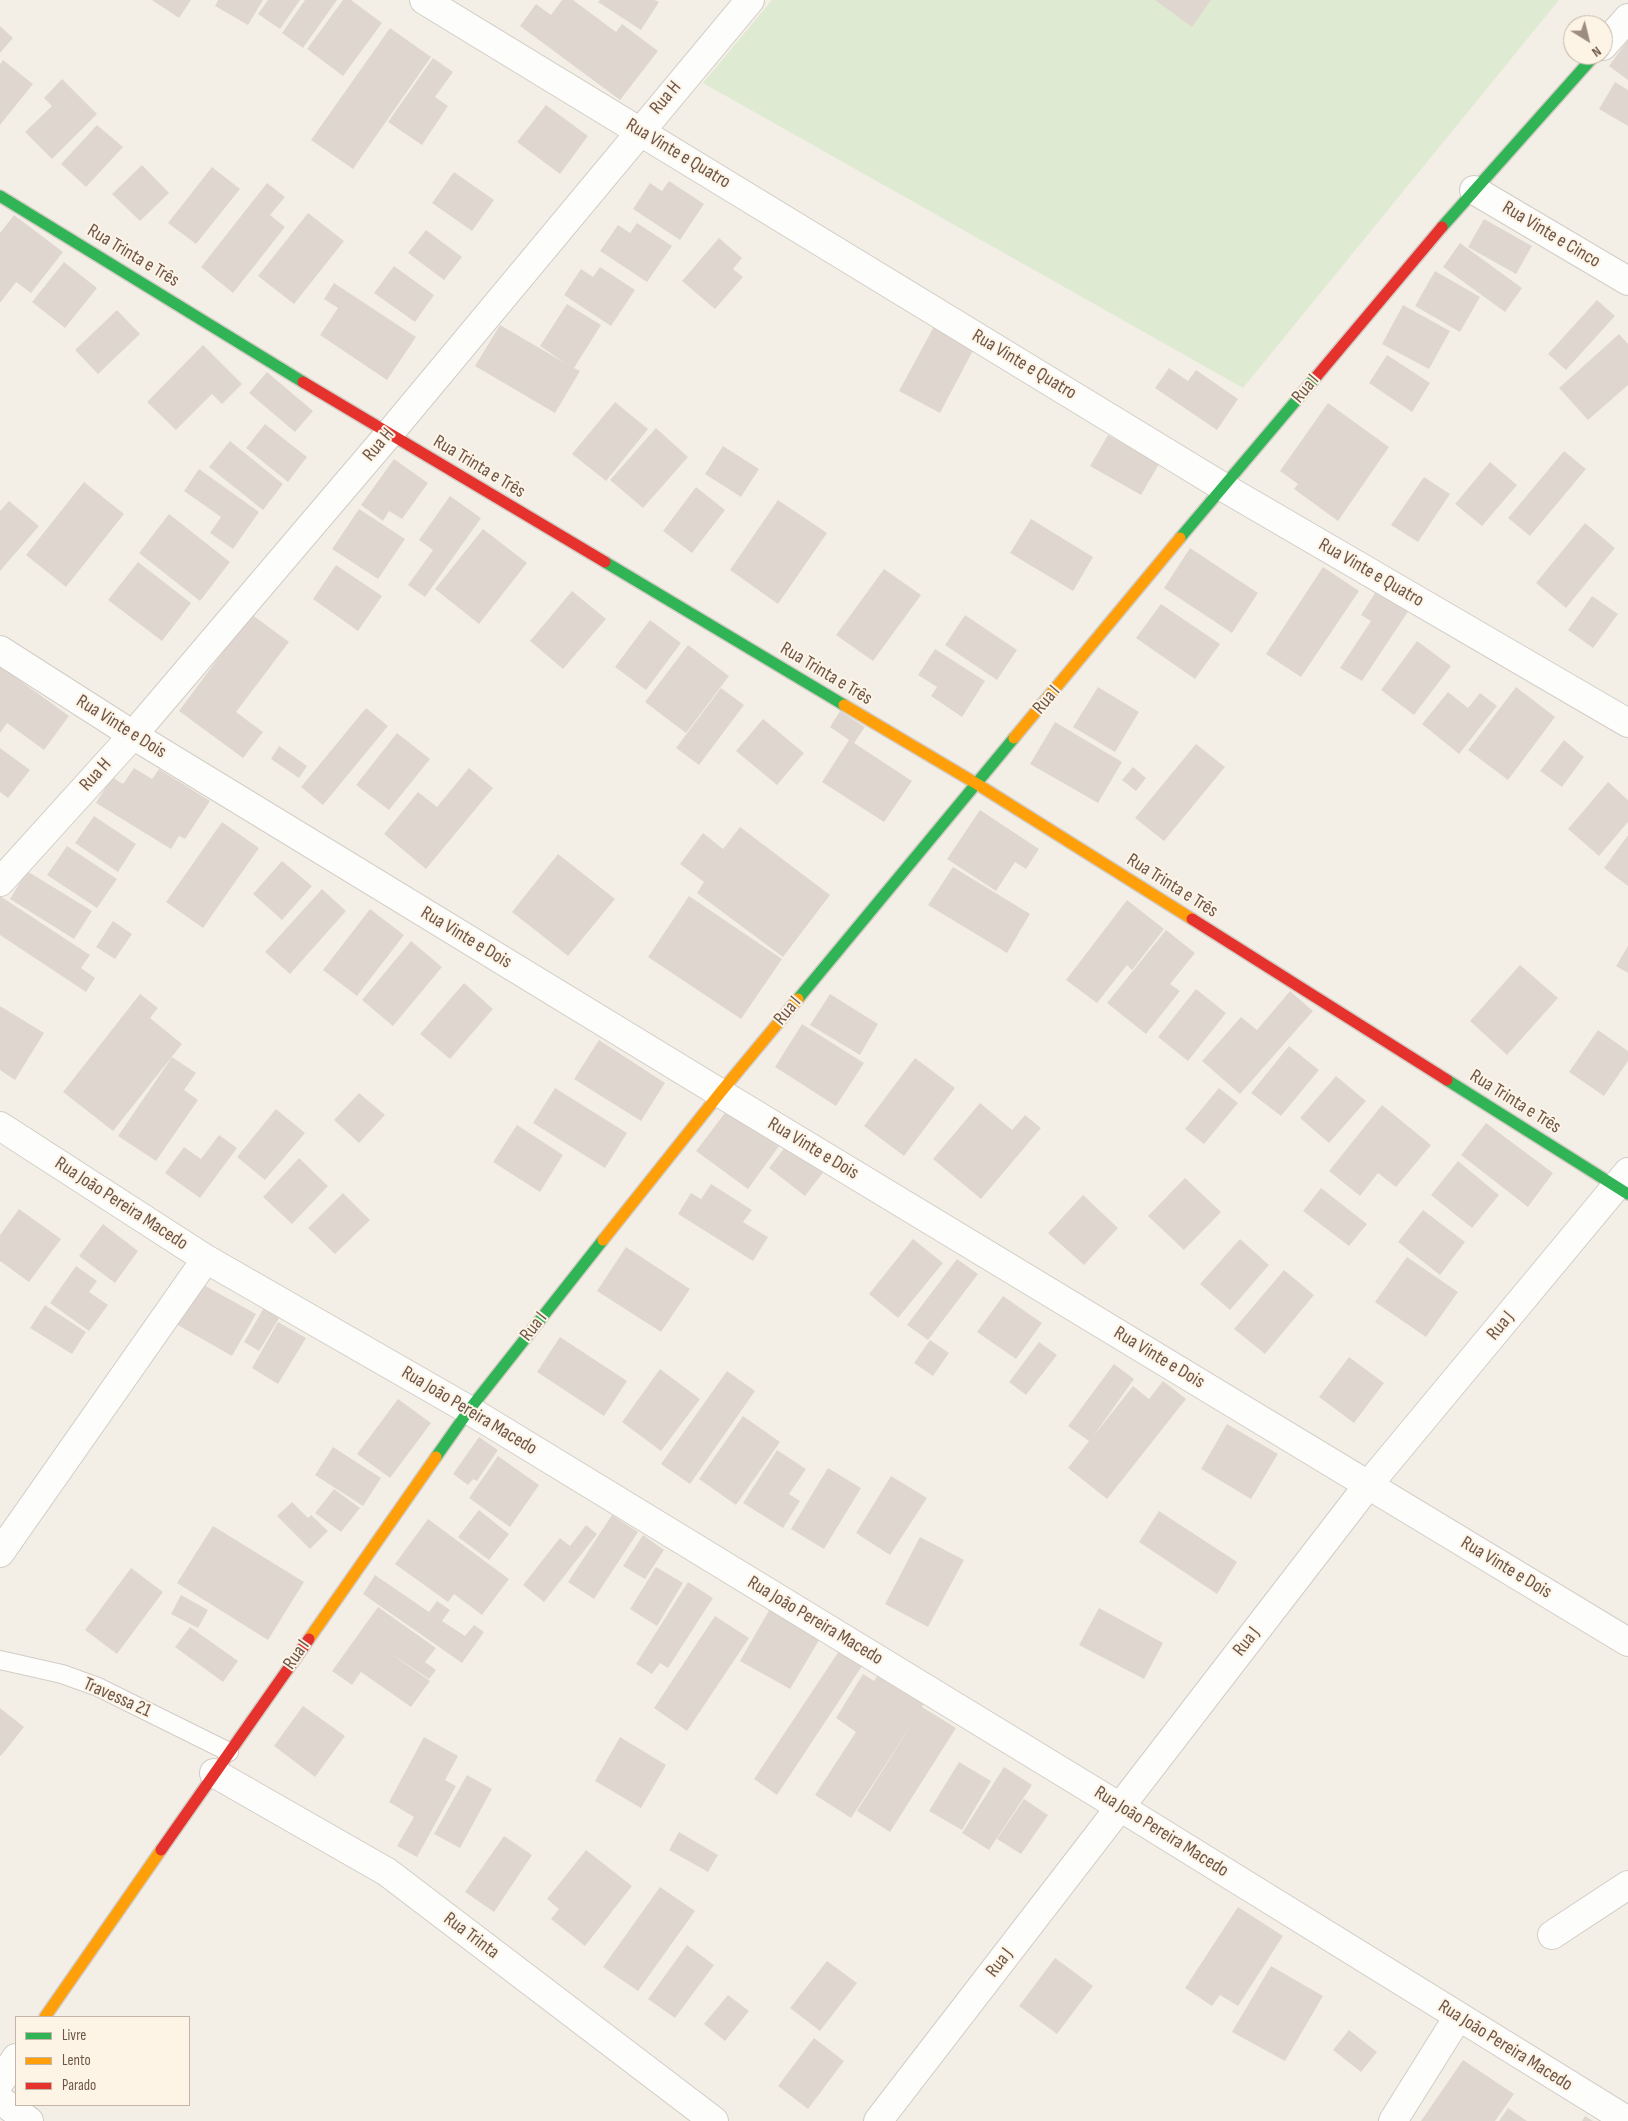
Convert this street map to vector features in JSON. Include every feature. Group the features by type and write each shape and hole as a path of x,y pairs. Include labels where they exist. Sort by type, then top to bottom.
{"street":[{"name":"Rua Vinte e Quatro","path":"424,0 1223,487 1628,723"},
{"name":"Rua H","path":"0,882 133,735 389,434 639,131 750,0"},
{"path":"1613,35 1628,18"},
{"name":"Rua I","path":"46,2016 469,1410 720,1093 1223,487 1474,190 1586,65"},
{"name":"Rua Vinte e Cinco","path":"1474,190 1628,281"},
{"name":"Rua Trinta e Três","path":"0,196 389,434 977,784 1624,1184"},
{"name":"Rua Vinte e Dois","path":"0,650 133,735 720,1093 1628,1642"},
{"name":"Rua João Pereira Macedo","path":"0,1126 206,1259 469,1410 1120,1807 1628,2121"},
{"name":"Rua J","path":"878,2121 1369,1484 1624,1184"},
{"path":"0,1553 206,1259"},
{"name":"Rua Trinta","path":"222,1762 387,1872 714,2121"},
{"path":"1552,1935 1628,1885"},
{"path":"1394,2121 1458,2017"},
{"path":"0,2082 15,2060"},
{"path":"0,2100 29,2121"}],"lane":[{"name":"Travessa 21","path":"0,1660 62,1674 98,1687 222,1762"}],"green space":[{"path":"772,0 1559,0 1243,388 703,83"}],"building":[{"path":"152,0 191,0 179,18"},
{"path":"218,0 263,0 248,25 215,6"},
{"path":"268,0 300,0 280,29 258,14"},
{"path":"305,0 337,0 303,48 282,33"},
{"path":"343,0 351,0 382,23 343,76 307,49"},
{"path":"562,0 573,0 616,32 622,24 658,51 620,100 520,26 536,4 551,15"},
{"path":"600,0 655,0 659,2 641,30 598,2"},
{"path":"1155,0 1211,0 1192,27"},
{"path":"0,26 13,38 0,53"},
{"path":"390,28 431,57 353,169 311,140"},
{"path":"1628,40 1628,80 1609,66 1613,65 1613,61"},
{"path":"433,58 453,72 435,97 448,106 422,145 388,122"},
{"path":"3,60 33,84 0,125 0,64"},
{"path":"62,79 97,114 52,159 25,132 52,106 44,98"},
{"path":"1615,82 1628,90 1628,126 1599,109"},
{"path":"546,105 588,136 560,174 517,142"},
{"path":"97,125 123,147 86,187 61,164"},
{"path":"142,165 169,193 140,221 112,194"},
{"path":"212,167 240,189 196,244 168,223"},
{"path":"454,172 494,200 472,231 432,203"},
{"path":"669,181 704,204 680,240 633,209 650,183 662,191"},
{"path":"267,183 285,197 270,215 285,227 233,293 201,267"},
{"path":"308,213 344,241 294,304 258,276"},
{"path":"14,215 63,252 31,293 16,282 0,303 0,233"},
{"path":"1484,219 1532,246 1516,274 1468,247"},
{"path":"637,223 672,246 647,282 600,251 618,225 630,233"},
{"path":"426,230 462,257 444,280 408,253"},
{"path":"719,238 742,258 733,269 743,277 715,309 682,281"},
{"path":"1460,243 1522,288 1505,312 1443,267"},
{"path":"64,262 97,288 65,328 32,302"},
{"path":"394,266 434,295 415,322 374,293"},
{"path":"600,267 635,290 611,326 564,295 581,269 593,277"},
{"path":"1435,271 1480,297 1460,332 1415,306"},
{"path":"334,283 416,337 387,380 320,335 338,308 324,299"},
{"path":"1597,300 1615,316 1566,370 1548,354"},
{"path":"567,304 601,325 574,368 580,371 555,413 475,366 500,325 565,363 540,346"},
{"path":"1403,305 1450,331 1429,369 1382,344"},
{"path":"117,310 140,334 98,374 75,350"},
{"path":"938,319 978,341 940,413 899,391"},
{"path":"1619,334 1628,344 1628,385 1588,420 1559,388"},
{"path":"203,345 242,384 222,404 212,394 176,430 147,402"},
{"path":"1387,355 1430,383 1412,412 1369,383"},
{"path":"1169,368 1188,381 1196,370 1238,399 1217,430 1155,388"},
{"path":"267,372 313,411 295,432 249,393"},
{"path":"615,402 648,429 606,481 572,454"},
{"path":"1328,403 1389,447 1338,521 1294,489 1298,484 1280,471"},
{"path":"265,424 307,457 288,482 246,448"},
{"path":"656,428 688,457 643,508 610,480"},
{"path":"1108,435 1159,464 1141,495 1090,466"},
{"path":"230,441 283,484 263,510 209,467"},
{"path":"723,446 759,469 741,497 705,474"},
{"path":"1564,451 1586,469 1530,536 1508,518"},
{"path":"394,459 428,483 402,519 389,511 383,521 361,505"},
{"path":"1490,462 1517,485 1482,526 1455,504"},
{"path":"199,469 259,512 233,549 210,533 221,517 184,491"},
{"path":"1424,477 1450,494 1418,542 1391,525"},
{"path":"84,482 124,514 66,587 26,555"},
{"path":"696,487 725,510 692,553 663,531"},
{"path":"450,496 481,518 425,597 408,585 433,550 419,540"},
{"path":"778,500 827,533 778,604 730,570"},
{"path":"9,501 39,526 0,571 0,511"},
{"path":"359,509 405,539 378,579 332,549"},
{"path":"169,514 230,562 200,601 139,553"},
{"path":"1031,519 1093,557 1073,591 1010,553"},
{"path":"1585,523 1615,548 1566,608 1536,583"},
{"path":"483,529 527,563 479,624 435,589"},
{"path":"1190,548 1258,593 1232,633 1164,588"},
{"path":"138,562 191,603 162,641 108,600"},
{"path":"336,565 382,596 358,631 313,599"},
{"path":"1323,567 1359,591 1301,677 1266,654"},
{"path":"884,569 921,595 873,661 836,635"},
{"path":"1377,590 1409,610 1362,681 1340,668 1371,621 1361,615"},
{"path":"572,591 606,619 563,669 530,641"},
{"path":"1592,596 1618,614 1593,648 1568,630"},
{"path":"1161,604 1220,644 1195,679 1136,638"},
{"path":"251,614 289,642 236,712 263,732 243,758 179,711"},
{"path":"965,615 1017,650 997,680 945,645"},
{"path":"650,620 681,643 646,690 615,667"},
{"path":"1417,641 1451,666 1414,715 1381,690"},
{"path":"688,645 729,676 686,733 645,702"},
{"path":"935,649 985,681 962,717 931,696 937,687 918,675"},
{"path":"0,666 69,716 44,750 7,723 0,733"},
{"path":"1098,687 1139,712 1115,752 1073,727"},
{"path":"1516,687 1555,717 1508,780 1468,750"},
{"path":"721,688 744,705 699,765 676,748"},
{"path":"1448,692 1468,708 1480,693 1497,706 1459,754 1422,724"},
{"path":"366,708 388,726 323,805 301,787"},
{"path":"840,711 865,727 854,743 912,781 884,822 822,782 849,740 830,727"},
{"path":"763,719 804,753 777,785 736,751"},
{"path":"1055,722 1122,762 1098,803 1030,764"},
{"path":"397,733 430,759 389,810 356,785"},
{"path":"1564,740 1584,757 1562,787 1540,771"},
{"path":"1196,744 1225,767 1164,841 1135,818"},
{"path":"279,746 307,766 299,778 271,759"},
{"path":"0,748 30,770 8,798 0,792"},
{"path":"1133,767 1146,778 1136,791 1122,780"},
{"path":"134,768 152,779 159,769 210,801 185,839 179,836 171,849 96,803 112,777 123,784"},
{"path":"469,768 493,788 426,869 384,834 418,792 437,807"},
{"path":"1608,782 1628,800 1628,822 1599,856 1568,829"},
{"path":"980,810 1039,849 1026,869 1015,862 996,891 947,859"},
{"path":"94,816 136,844 118,872 75,843"},
{"path":"222,822 259,848 203,928 166,902"},
{"path":"740,827 830,895 783,957 697,893 704,882 680,864 703,833 723,849"},
{"path":"1628,835 1628,886 1604,868"},
{"path":"67,846 117,879 97,908 47,875"},
{"path":"558,854 615,899 568,956 512,912"},
{"path":"282,861 312,886 282,920 253,894"},
{"path":"953,867 1030,914 1007,953 928,905"},
{"path":"27,871 92,911 74,939 10,899"},
{"path":"322,889 346,911 290,974 265,952"},
{"path":"0,896 90,955 81,968 95,978 86,992 0,935"},
{"path":"689,896 782,959 741,1019 648,957"},
{"path":"1127,900 1164,929 1132,970 1127,965 1097,1003 1066,980"},
{"path":"370,909 404,935 357,996 323,970"},
{"path":"113,921 132,934 115,959 96,947"},
{"path":"1166,930 1195,953 1170,984 1180,991 1146,1034 1107,1003"},
{"path":"411,941 442,967 393,1026 362,1000"},
{"path":"1628,946 1628,973 1616,966"},
{"path":"1520,965 1558,998 1507,1055 1470,1021"},
{"path":"464,983 493,1009 450,1059 420,1034"},
{"path":"1196,989 1226,1013 1188,1061 1158,1037"},
{"path":"1290,991 1313,1011 1240,1094 1202,1061 1241,1017 1257,1030"},
{"path":"140,994 158,1008 150,1018 182,1044 113,1131 63,1092"},
{"path":"830,994 878,1024 860,1055 810,1025"},
{"path":"0,1006 44,1033 15,1080 0,1070"},
{"path":"802,1024 864,1063 836,1106 775,1067"},
{"path":"1598,1030 1628,1051 1628,1061 1604,1096 1569,1072"},
{"path":"599,1040 665,1083 641,1121 574,1079"},
{"path":"1289,1046 1319,1070 1281,1116 1251,1093"},
{"path":"172,1057 196,1073 184,1090 198,1100 156,1161 118,1136"},
{"path":"915,1058 955,1088 904,1156 864,1126"},
{"path":"1336,1076 1366,1101 1329,1143 1300,1118"},
{"path":"555,1088 627,1133 605,1168 533,1123"},
{"path":"1219,1088 1238,1103 1204,1144 1185,1129"},
{"path":"359,1093 385,1115 359,1143 334,1120"},
{"path":"980,1103 1012,1130 1025,1115 1041,1128 981,1199 933,1159"},
{"path":"1382,1105 1431,1145 1396,1187 1378,1173 1360,1196 1329,1171"},
{"path":"276,1109 305,1133 265,1180 237,1157"},
{"path":"728,1109 779,1146 748,1189 696,1151"},
{"path":"1486,1123 1553,1173 1528,1207 1461,1155"},
{"path":"517,1125 563,1155 540,1192 493,1162"},
{"path":"219,1135 237,1148 200,1198 165,1173 184,1147 201,1159"},
{"path":"789,1142 825,1170 805,1196 769,1168"},
{"path":"299,1158 328,1186 292,1224 263,1197"},
{"path":"1458,1161 1499,1195 1472,1228 1431,1195"},
{"path":"1185,1178 1221,1212 1184,1250 1148,1216"},
{"path":"711,1184 752,1210 743,1222 768,1237 753,1261 678,1214 691,1193 701,1199"},
{"path":"1321,1188 1367,1224 1349,1246 1303,1211"},
{"path":"343,1193 370,1220 335,1254 308,1228"},
{"path":"1083,1195 1118,1228 1084,1265 1048,1233"},
{"path":"19,1209 61,1239 29,1282 0,1261 0,1235"},
{"path":"1423,1210 1465,1242 1440,1275 1398,1242"},
{"path":"103,1224 138,1251 115,1283 79,1256"},
{"path":"913,1239 943,1263 898,1318 869,1294"},
{"path":"1240,1239 1269,1265 1230,1310 1200,1284"},
{"path":"626,1247 690,1289 661,1332 597,1291"},
{"path":"1407,1257 1458,1292 1426,1337 1375,1302"},
{"path":"957,1259 978,1274 928,1340 907,1325"},
{"path":"76,1266 97,1281 89,1292 108,1305 89,1331 50,1303"},
{"path":"1284,1270 1314,1295 1265,1354 1234,1329"},
{"path":"200,1283 256,1314 232,1356 176,1324"},
{"path":"1003,1296 1042,1323 1016,1359 977,1332"},
{"path":"45,1305 86,1332 72,1354 30,1328"},
{"path":"265,1306 281,1315 259,1351 244,1342"},
{"path":"278,1322 306,1338 278,1384 252,1368"},
{"path":"560,1337 627,1381 604,1416 537,1372"},
{"path":"930,1340 949,1353 933,1376 914,1363"},
{"path":"1039,1342 1057,1355 1026,1395 1009,1382"},
{"path":"1349,1357 1384,1383 1354,1423 1319,1397"},
{"path":"1114,1364 1134,1379 1092,1438 1133,1386 1149,1399 1163,1381 1186,1399 1107,1499 1068,1468 1089,1441 1068,1426"},
{"path":"660,1369 700,1399 661,1451 622,1422"},
{"path":"727,1371 755,1391 690,1484 661,1464"},
{"path":"398,1399 431,1423 390,1478 357,1454"},
{"path":"743,1416 780,1442 736,1505 699,1479"},
{"path":"1227,1424 1278,1454 1251,1499 1201,1469"},
{"path":"479,1437 498,1450 477,1481 473,1479 468,1485 453,1474"},
{"path":"333,1447 381,1478 363,1506 315,1475"},
{"path":"777,1450 806,1469 789,1494 800,1501 783,1528 743,1503"},
{"path":"498,1456 539,1485 510,1527 469,1498"},
{"path":"828,1468 861,1488 824,1549 791,1529"},
{"path":"891,1476 927,1498 890,1555 856,1533"},
{"path":"334,1489 360,1508 341,1532 315,1513"},
{"path":"292,1502 308,1518 311,1515 328,1531 310,1549 277,1516"},
{"path":"479,1510 509,1534 489,1560 458,1537"},
{"path":"1159,1511 1237,1562 1217,1594 1139,1542"},
{"path":"612,1515 638,1532 594,1599 568,1582"},
{"path":"428,1519 509,1579 482,1615 454,1594 448,1602 395,1564"},
{"path":"586,1525 597,1534 544,1602 523,1585 560,1538 570,1546"},
{"path":"213,1526 304,1582 268,1640 177,1583"},
{"path":"643,1535 664,1550 645,1579 623,1566"},
{"path":"920,1537 964,1560 928,1627 885,1604"},
{"path":"656,1567 683,1583 657,1626 630,1609"},
{"path":"131,1568 163,1592 117,1654 85,1630"},
{"path":"375,1575 429,1612 437,1601 450,1610 442,1621 465,1636 474,1625 484,1632 462,1663 363,1594"},
{"path":"688,1582 713,1598 668,1668 660,1663 652,1674 636,1664"},
{"path":"181,1595 208,1610 198,1628 171,1614"},
{"path":"378,1607 436,1648 425,1662 436,1670 429,1679 387,1651 430,1681 411,1707 361,1672 352,1685 332,1671"},
{"path":"771,1607 821,1637 790,1689 740,1661"},
{"path":"1099,1608 1163,1643 1144,1679 1079,1645"},
{"path":"715,1616 749,1638 687,1731 654,1708"},
{"path":"190,1627 238,1661 223,1682 175,1647"},
{"path":"843,1645 866,1660 777,1795 754,1779"},
{"path":"880,1672 926,1701 922,1707 956,1728 890,1832 857,1811 915,1719 851,1818 815,1795 856,1732 836,1718 863,1674 874,1681"},
{"path":"303,1706 345,1736 315,1777 274,1746"},
{"path":"0,1708 24,1727 1,1756 0,1755"},
{"path":"424,1737 458,1756 445,1780 456,1786 417,1857 397,1846 414,1817 389,1802"},
{"path":"620,1737 666,1765 641,1808 595,1781"},
{"path":"959,1762 991,1781 962,1830 929,1811"},
{"path":"1004,1767 1032,1785 989,1850 962,1833"},
{"path":"467,1775 492,1789 460,1848 434,1834"},
{"path":"1024,1799 1048,1815 1021,1854 997,1839"},
{"path":"679,1832 718,1855 708,1872 669,1850"},
{"path":"504,1836 532,1855 494,1912 465,1892"},
{"path":"586,1850 632,1886 585,1946 551,1919 559,1909 547,1899"},
{"path":"660,1887 695,1911 638,1991 603,1967"},
{"path":"1238,1907 1283,1936 1238,2006 1220,1995 1212,2006 1185,1988"},
{"path":"687,1945 714,1965 675,2018 648,1999"},
{"path":"1055,1958 1093,1986 1057,2034 1019,2006"},
{"path":"827,1961 857,1983 820,2031 790,2008"},
{"path":"1271,1966 1323,1996 1285,2061 1232,2032"},
{"path":"728,1995 749,2011 725,2041 704,2024"},
{"path":"1349,2030 1377,2052 1361,2072 1333,2050"},
{"path":"814,2038 844,2061 808,2109 778,2086"},
{"path":"1463,2060 1514,2094 1495,2121 1421,2121"},
{"path":"1508,2108 1527,2121 1499,2121"},
{"path":"1585,2116 1593,2121 1582,2121"}],"traffic: fast":[{"path":"1442,227 1586,65"},
{"path":"0,196 303,382"},
{"path":"1180,538 1316,377"},
{"path":"605,562 844,705"},
{"path":"798,999 1014,738"},
{"path":"1447,1080 1628,1194"},
{"path":"436,1457 469,1410 603,1240"}],"traffic: slow":[{"path":"1014,738 1180,538"},
{"path":"844,705 977,784 1192,919"},
{"path":"603,1240 720,1093 798,999"},
{"path":"309,1639 436,1457"},
{"path":"46,2016 161,1850"}],"traffic: jam":[{"path":"1316,377 1442,227"},
{"path":"303,382 605,562"},
{"path":"1192,919 1447,1080"},
{"path":"161,1850 309,1639"}]}
